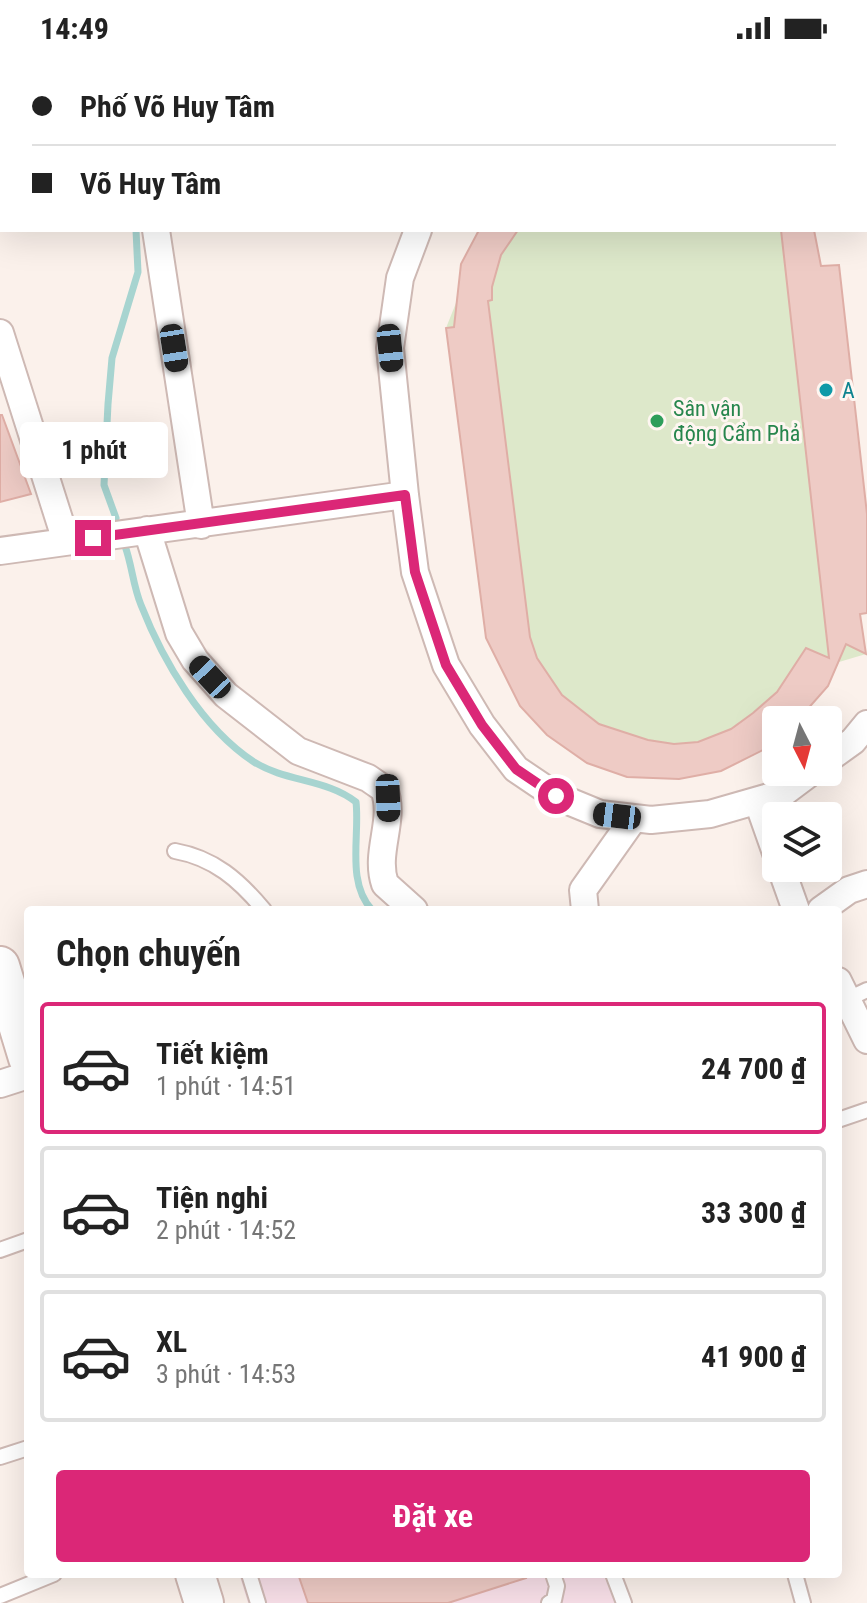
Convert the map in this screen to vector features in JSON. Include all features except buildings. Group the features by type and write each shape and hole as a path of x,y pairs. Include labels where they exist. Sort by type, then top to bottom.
{"street":[{"path":"156,232 201,525"},
{"path":"417,232 400,278 390,348 415,572 446,665 482,725 516,769 556,796 600,814 651,820 710,814 758,802 783,793 792,786"},
{"path":"0,333 66,541"},
{"path":"0,551 405,495"},
{"path":"147,530 179,633 195,660 226,695 298,751 368,778 384,789 388,814 381,862 382,877 385,884 410,906"},
{"path":"842,749 867,724"},
{"path":"758,802 762,813"},
{"path":"585,906 583,890 634,818"},
{"path":"786,882 795,906"},
{"path":"827,906 849,890 867,884"},
{"path":"0,966 24,1045"},
{"path":"851,990 867,1040"},
{"path":"0,1084 24,1076"},
{"path":"196,1578 204,1603"}],"lane":[{"path":"175,851 202,858 223,869 260,906"},
{"path":"842,1119 867,1110"},
{"path":"0,1250 24,1241"},
{"path":"0,1457 24,1449"},
{"path":"0,1596 44,1578"},
{"path":"250,1578 258,1603"},
{"path":"549,1603 554,1600 557,1586 554,1578"},
{"path":"615,1578 624,1603"},
{"path":"796,1578 803,1603"}],"shaded area":[{"path":"240,1578 605,1578 615,1603 248,1603"}],"green space":[{"name":"Sân vận động Cẩm Phả","path":"478,232 814,232 821,266 839,265 867,514 867,613 860,615 866,654 839,662 828,686 810,706 762,706 762,750 721,771 679,779 627,777 587,763 547,735 520,706 485,633 446,328 456,303 461,264"}],"waterway":[{"path":"116,518 104,485 108,404 112,358 138,272 136,232"},
{"path":"125,546 138,598 161,648 186,692 218,731 235,748 266,769 332,789 356,802 357,872 359,886 369,906"}],"place":[{"name":"A","path":"826,390"},
{"name":"Sân vận động Cẩm Phả","path":"657,421"}],"route":[{"path":"93,538 405,495 415,572 446,665 482,725 516,769 556,796"}]}
